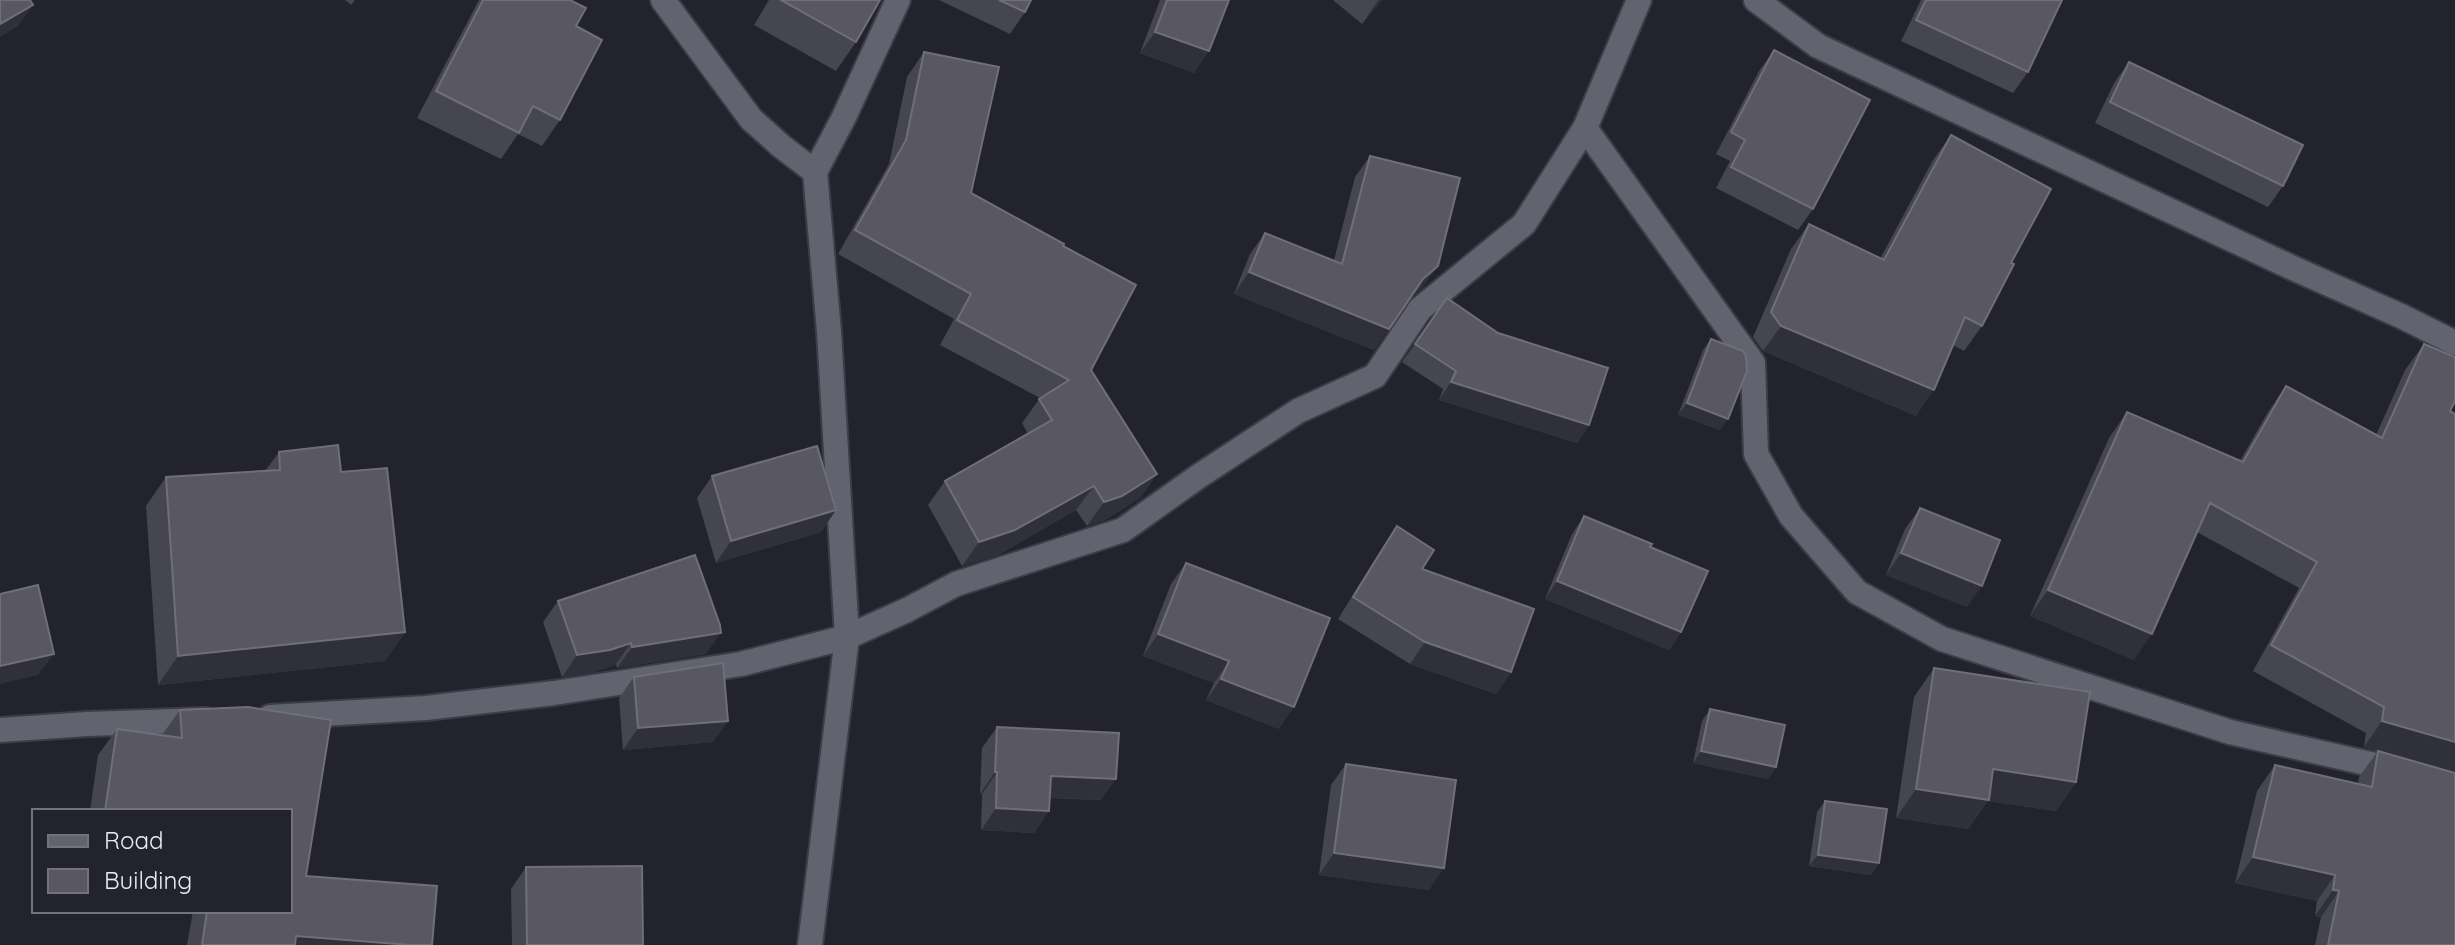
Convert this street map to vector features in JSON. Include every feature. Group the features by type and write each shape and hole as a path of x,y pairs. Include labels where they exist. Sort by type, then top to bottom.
{"street":[{"path":"663,0 751,119 815,172"},
{"path":"810,945 847,637 829,332 815,172 898,0"},
{"path":"254,718 426,708 554,693 741,664 847,637 956,584 1123,530 1298,411 1375,376 1420,309 1524,224 1585,128 1639,0"},
{"path":"1756,0 1818,46 2455,343"},
{"path":"1585,128 1753,363 1756,454 1791,516 1857,592 1942,639 2230,732 2375,765 2455,789"},
{"path":"0,730 223,719"}],"building":[{"path":"0,0 30,0 33,5 0,24"},
{"path":"483,0 570,0 586,8 576,26 602,40 560,120 533,106 519,133 436,91"},
{"path":"781,0 880,0 856,42"},
{"path":"999,0 1031,0 1025,12"},
{"path":"1167,0 1229,0 1209,51 1155,32"},
{"path":"1926,0 2062,0 2028,72 1916,20"},
{"path":"1774,50 1870,100 1813,209 1731,167 1745,140 1731,132"},
{"path":"924,52 999,67 971,193 1136,285 1091,370 1157,474 1122,496 1104,502 1094,486 1015,530 979,542 945,481 1052,420 1039,399 1069,380 957,320 971,294 855,230 906,140"},
{"path":"2129,62 2303,145 2283,186 2110,102"},
{"path":"1951,135 2051,189 2011,263 2014,264 1982,326 1965,317 1934,390 1781,326 1771,312 1809,224 1884,260"},
{"path":"1370,156 1460,178 1438,266 1423,279 1389,329 1249,272 1265,233 1342,264"},
{"path":"1447,298 1498,333 1608,368 1589,425 1451,382 1456,371 1415,344"},
{"path":"1711,339 1743,351 1746,356 1747,371 1728,419 1687,403"},
{"path":"2424,344 2455,357 2455,401 2450,411 2455,414 2455,742 2382,721 2384,707 2271,645 2317,562 2210,503 2152,634 2048,590 2127,412 2243,462 2286,386 2382,438"},
{"path":"338,445 341,472 387,468 405,632 178,656 166,477 280,470 279,452"},
{"path":"817,446 836,510 731,541 712,476"},
{"path":"1920,508 2000,540 1982,586 1901,553"},
{"path":"1584,516 1708,571 1681,632 1557,581"},
{"path":"1397,526 1434,550 1422,569 1534,609 1511,672 1425,642 1353,597"},
{"path":"695,555 721,633 632,647 631,643 577,655 558,601"},
{"path":"1186,563 1330,618 1294,707 1221,679 1229,661 1158,634"},
{"path":"38,585 54,654 0,666 0,594"},
{"path":"723,663 728,721 638,728 634,677"},
{"path":"1934,668 2090,692 2076,782 1993,769 1989,800 1916,789"},
{"path":"248,707 331,720 306,876 437,886 432,945 296,936 295,945 202,945 207,913 292,913 292,809 105,809 117,729 182,738 180,710"},
{"path":"1710,709 1785,725 1776,767 1701,751"},
{"path":"997,727 1119,733 1116,779 1051,776 1049,811 996,808"},
{"path":"2378,751 2455,773 2455,945 2328,945 2339,891 2333,890 2335,875 2253,857 2275,765 2372,787"},
{"path":"1346,764 1456,780 1444,868 1334,853"},
{"path":"1825,801 1887,809 1879,863 1818,855"},
{"path":"642,866 643,945 527,945 526,867"}]}
